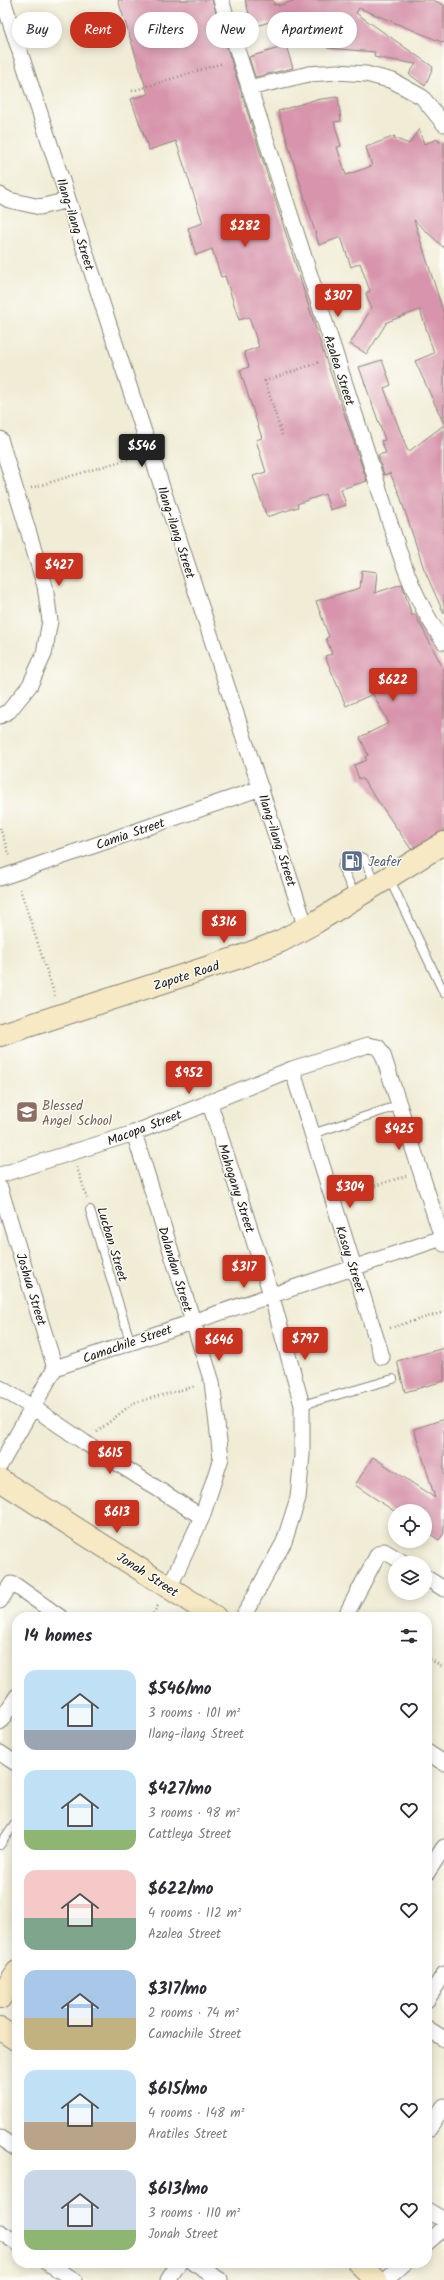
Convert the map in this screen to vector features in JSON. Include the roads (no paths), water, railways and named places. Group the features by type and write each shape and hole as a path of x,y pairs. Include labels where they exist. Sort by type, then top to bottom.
{"main road":[{"name":"Zapote Road","path":"0,1035 240,957 280,941 306,928 383,882 444,843"},
{"name":"Jonah Street","path":"0,1480 207,1612"},
{"path":"0,1998 12,1980"},
{"path":"0,2029 12,2037"},
{"path":"364,2268 376,2280"}],"street":[{"name":"Ilang-ilang Street","path":"3,0 306,928"},
{"name":"Azalea Street","path":"221,0 413,591 429,621 444,642"},
{"path":"249,88 309,74 338,72 366,74 393,82 422,97 444,124"},
{"path":"0,195 9,200 40,206 68,200"},
{"path":"0,439 45,586 50,621 44,654 30,685 9,711 0,716"},
{"name":"Camia Street","path":"0,878 261,788"},
{"name":"Macopa Street","path":"0,1175 134,1133 209,1101 292,1069 368,1045 378,1047 383,1055 400,1105"},
{"name":"Kasoy Street","path":"292,1069 382,1357"},
{"name":"Mahogany Street","path":"209,1101 271,1294 302,1405 302,1455 298,1498 284,1542 246,1612"},
{"path":"400,1105 443,1241"},
{"name":"Dalandan Street","path":"134,1133 212,1382 221,1458 202,1517 169,1588"},
{"name":"Joshua Street","path":"0,1188 55,1368"},
{"name":"Camachile Street","path":"55,1368 130,1341 271,1294 443,1241"},
{"path":"0,1465 34,1408 55,1368"},
{"path":"0,1388 34,1408 84,1442 202,1517"},
{"path":"348,1612 378,1554 384,1551 392,1556"},
{"path":"432,1581 444,1589"},
{"path":"0,1600 11,1584 16,1585 53,1612"},
{"path":"0,1722 12,1704"},
{"path":"0,1753 12,1761"},
{"path":"432,1755 444,1763"},
{"path":"432,1865 438,1855"},
{"path":"432,1992 444,1974"},
{"path":"432,2031 444,2039"},
{"path":"432,2124 444,2106"},
{"path":"0,2138 12,2146"},
{"path":"432,2213 444,2220"},
{"path":"432,2239 444,2228"},
{"path":"0,2232 12,2240"},
{"path":"54,2268 66,2278"},
{"path":"168,2280 176,2268"},
{"path":"201,2268 220,2280"},
{"path":"386,2280 399,2268"}],"lane":[{"path":"356,898 342,867 348,857 353,855 364,858 383,882 444,993"},
{"path":"312,1134 400,1105"},
{"name":"Lucban Street","path":"90,1210 130,1341"},
{"path":"302,1405 393,1379"},
{"path":"0,1845 12,1827"}],"place":[{"name":"Jeafer","path":"352,861"},
{"name":"Blessed Angel School","path":"27,1112"}]}
